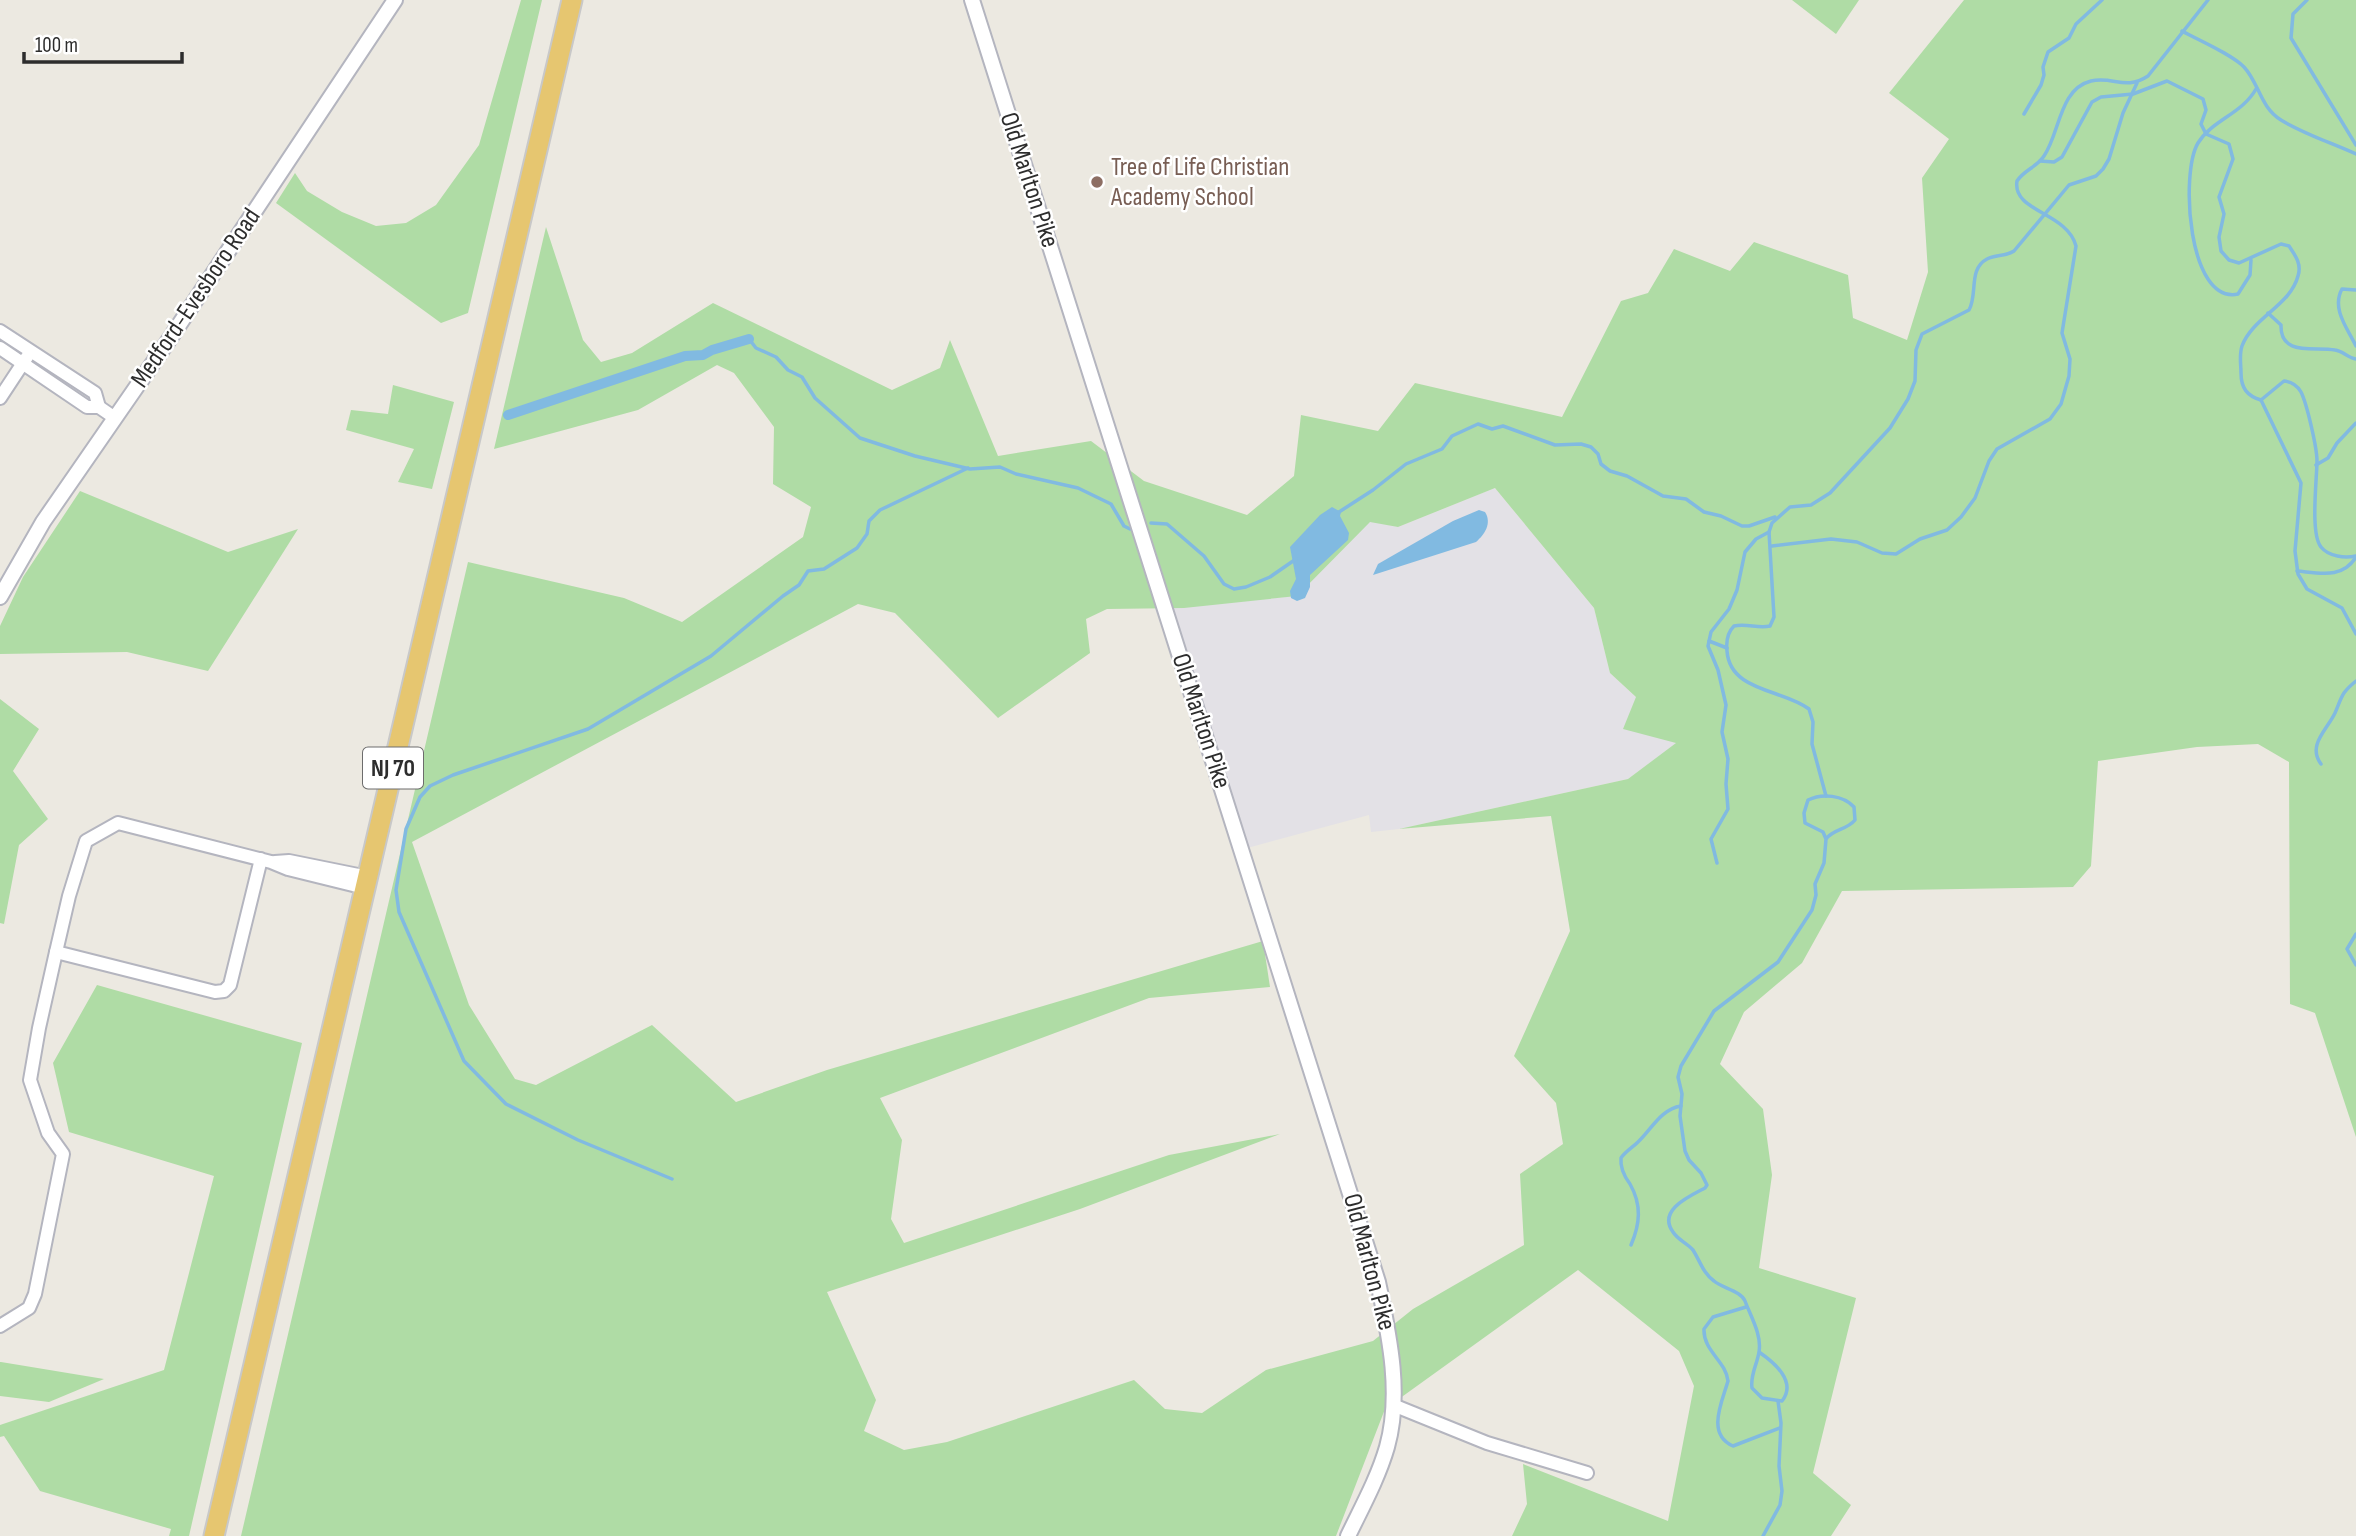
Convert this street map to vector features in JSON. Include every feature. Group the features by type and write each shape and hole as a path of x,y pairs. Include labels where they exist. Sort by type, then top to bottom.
{"highway":[{"name":"NJ 70","path":"214,1536 572,0"}],"street":[{"name":"Medford-Evesboro Road","path":"0,597 43,522 394,0"},
{"name":"Old Marlton Pike","path":"972,0 1370,1253 1391,1345 1393,1405 1386,1448 1348,1536"},
{"path":"0,331 95,393 99,407"},
{"path":"0,348 87,407 99,407 115,418"},
{"path":"0,398 31,351"},
{"path":"0,1326 29,1308 63,1154 48,1133 30,1080 69,896 86,841 118,823 288,869 366,883"},
{"path":"56,952 204,990 224,990 230,985 266,861"},
{"path":"1393,1405 1487,1443 1587,1473"}],"shaded area":[{"path":"1495,488 1594,608 1610,673 1636,697 1677,743 1628,779 1399,829 1371,832 1369,815 1240,850 1200,724 1155,609 1297,596 1370,521 1398,527"}],"green space":[{"path":"521,0 542,0 468,313 441,323 276,203 295,173 307,191 342,212 376,226 406,223 436,205 479,145"},
{"path":"1792,0 1859,0 1836,34"},
{"path":"1964,0 2356,0 2356,1137 2315,1013 2290,1004 2289,762 2258,744 2197,747 2098,761 2091,866 2073,887 1842,891 1802,963 1744,1012 1720,1064 1763,1109 1772,1175 1759,1268 1856,1298 1813,1473 1851,1505 1831,1536 1512,1536 1527,1504 1523,1464 1668,1521 1694,1386 1679,1351 1578,1270 1385,1409 1336,1536 241,1536 468,562 624,598 682,622 803,537 811,507 773,484 774,427 734,373 717,365 638,410 494,449 546,227 583,340 601,362 632,353 713,303 892,390 940,368 950,340 998,456 1091,441 1144,481 1247,515 1294,476 1301,415 1378,431 1415,383 1562,417 1621,301 1648,293 1674,249 1730,271 1754,242 1848,275 1853,318 1907,340 1928,272 1922,178 1949,139 1889,93","holes":["1495,488 1594,608 1610,673 1636,697 1623,729 1676,743 1628,779 1399,829 1551,816 1570,931 1514,1056 1556,1103 1563,1144 1520,1174 1524,1245 1413,1309 1373,1341 1266,1370 1202,1413 1165,1409 1134,1380 947,1442 904,1450 864,1431 876,1400 827,1292 1080,1209 1280,1134 1169,1155 904,1243 891,1219 902,1140 880,1098 1149,998 1270,987 1263,941 827,1070 736,1102 652,1025 536,1085 515,1079 469,1005 412,842 858,604 895,613 998,718 1090,653 1086,619 1107,609 1184,608 1297,596 1370,522 1398,527"]},
{"path":"393,385 454,402 432,489 398,482 414,449 346,430 351,410 388,414"},
{"path":"80,491 228,552 298,529 208,671 127,652 0,654 0,626 23,577"},
{"path":"0,699 39,729 13,771 48,819 19,845 4,924 0,923"},
{"path":"97,985 302,1043 189,1536 169,1536 171,1529 40,1491 4,1436 0,1437 0,1425 164,1370 214,1176 69,1132 53,1063"},
{"path":"0,1362 104,1379 49,1402 0,1396"}],"water":[{"path":"1332,507 1341,512 1340,516 1349,533 1348,540 1310,575 1310,587 1305,598 1297,601 1291,598 1290,591 1296,579 1290,547 1320,515"},
{"path":"1479,510 1485,512 1488,524 1476,542 1373,575 1378,564 1453,521"}],"waterway":[{"path":"2024,114 2041,85 2048,52 2069,38 2076,24 2102,0"},
{"path":"1772,546 1831,539 1857,542 1882,553 1896,554 1920,539 1947,530 1975,498 1989,461 1997,449 2050,419 2061,404 2069,376 2070,359 2062,333 2076,246 2071,235 2062,226 2023,199 2018,191 2017,181 2044,156 2072,93 2091,81 2126,83 2148,76 2208,0"},
{"path":"2307,0 2293,14 2291,38 2356,145"},
{"path":"2182,31 2244,67 2268,108 2281,120 2356,154"},
{"path":"2040,161 2054,162 2062,157 2092,102 2101,97 2133,94 2167,81 2203,99 2206,110 2201,124 2206,134"},
{"path":"1826,796 1812,744 1813,722 1809,709 1798,702 1759,688 1737,675 1730,664 1727,651 1728,638 1734,626 1770,626 1774,617 1769,532 1772,523 1790,507 1811,505 1830,493 1890,428 1908,399 1915,381 1916,350 1922,334 1969,310 1975,275 1981,263 1990,257 2014,251 2069,185 2096,176 2103,169 2137,83"},
{"path":"2251,260 2250,275 2238,294 2221,292 2208,279 2192,234 2190,181 2192,159 2198,143 2211,128 2243,105 2256,89"},
{"path":"2206,134 2229,144 2233,159 2219,197 2224,214 2219,237 2221,251 2229,260 2239,263 2281,244 2289,246 2298,264 2299,272 2294,286 2280,304 2254,327 2242,346 2242,383 2249,394 2261,400"},
{"path":"2356,290 2342,289 2338,304 2342,319 2356,346"},
{"path":"2268,313 2281,325 2282,335 2292,346 2335,350 2356,359"},
{"path":"749,339 756,348 776,357 788,370 802,377 815,398 860,438 915,456 970,469 1000,467 1016,474 1078,488 1111,504 1124,526 1130,529"},
{"path":"508,415 685,356 703,355 749,339"},
{"path":"2261,400 2284,381 2298,387 2309,416 2317,455 2315,519 2318,540 2321,547 2333,555 2356,556"},
{"path":"2261,400 2301,483 2295,551 2298,574 2307,589 2342,608 2356,634"},
{"path":"2316,465 2328,458 2337,443 2356,423"},
{"path":"1339,512 1406,464 1442,449 1452,436 1478,424 1492,429 1503,426 1555,445 1581,444 1591,447 1598,454 1601,464 1610,471 1627,476 1663,496 1686,499 1704,512 1721,516 1742,526 1775,517"},
{"path":"672,1179 578,1140 506,1104 464,1061 399,912 396,890 406,829 420,797 430,786 453,775 588,729 711,656 799,585 808,571 824,569 857,548 867,534 869,521 880,510 968,468"},
{"path":"1151,523 1167,524 1204,556 1224,584 1234,589 1270,577 1296,559"},
{"path":"1717,863 1711,839 1728,809 1728,759 1722,732 1726,705 1718,670 1708,646 1711,632 1729,609 1737,590 1745,552 1756,539 1769,532"},
{"path":"2297,571 2338,572 2345,569 2356,557"},
{"path":"1709,641 1727,648"},
{"path":"2321,764 2317,757 2317,744 2345,692 2356,681"},
{"path":"1759,1352 1777,1367 1786,1380 1786,1394 1782,1401 1762,1398 1752,1388 1760,1346 1745,1301 1736,1292 1710,1278 1693,1250 1675,1235 1669,1224 1669,1217 1677,1205 1707,1185 1685,1151 1680,1116 1682,1094 1678,1077 1681,1066 1714,1011 1778,962 1812,910 1816,895 1815,884 1824,863 1826,839 1823,832 1805,823 1804,813 1808,800 1826,796 1844,800 1854,807 1855,820 1826,839"},
{"path":"2356,934 2347,949 2356,965"},
{"path":"1631,1245 1638,1222 1638,1207 1634,1192 1623,1172 1621,1158 1662,1116 1681,1106"},
{"path":"1746,1307 1713,1317 1704,1329 1707,1344 1728,1381 1718,1417 1720,1434 1733,1446 1780,1428"},
{"path":"1763,1536 1780,1505 1782,1491 1778,1401"}],"place":[{"name":"Tree of Life Christian Academy School","path":"1097,182"}]}
